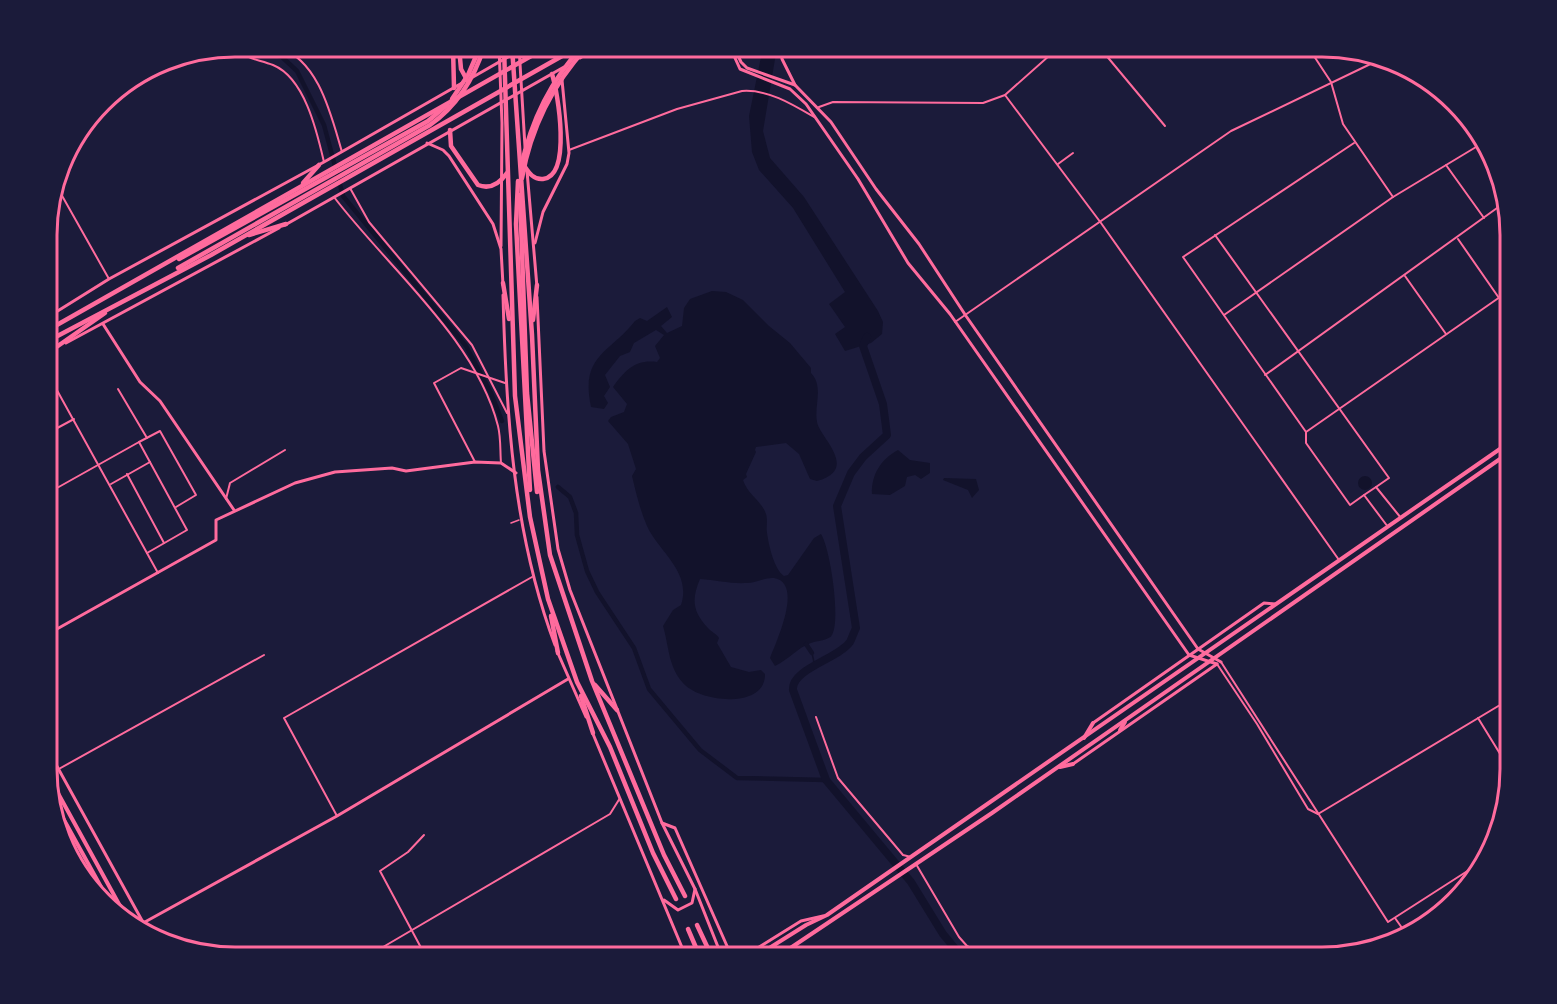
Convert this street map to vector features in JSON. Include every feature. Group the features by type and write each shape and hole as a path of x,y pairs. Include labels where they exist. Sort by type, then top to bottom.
{"highway":[{"path":"453,57 454,88"},
{"path":"460,57 461,69 467,80"},
{"path":"158,281 207,248 439,118 467,87 478,57"},
{"path":"504,57 504,124 515,396 530,517 558,653"},
{"path":"513,57 532,335 535,434 542,512"},
{"path":"57,325 528,57"},
{"path":"57,336 241,238 561,57"},
{"path":"530,517 518,224 519,175 532,126 553,84 572,57"},
{"path":"578,57 561,78 538,122 523,176 518,224 534,481 550,555 592,681 664,855 684,896"},
{"path":"519,158 527,170 538,179 551,177 558,165 561,147 556,90 552,74"},
{"path":"450,130 452,146 472,180 485,188 493,186 507,173"},
{"path":"299,187 322,163"},
{"path":"241,238 286,224"},
{"path":"152,271 207,248"},
{"path":"502,283 512,338"},
{"path":"532,335 537,285"},
{"path":"57,347 124,299"},
{"path":"548,599 593,733"},
{"path":"592,681 617,710"},
{"path":"577,682 610,747 653,853 676,899"},
{"path":"697,925 707,947"},
{"path":"688,929 696,947"}],"main road":[{"path":"771,947 827,915 1082,741 1500,449"},
{"path":"792,947 1057,768 1500,459"},
{"path":"1120,730 1127,719"},
{"path":"1082,741 1093,723"},
{"path":"1057,768 1073,764"},
{"path":"59,795 120,905"},
{"path":"65,821 99,882"}],"street":[{"path":"245,57 285,72 297,86 316,127 322,163"},
{"path":"297,57 317,83 332,116 342,152"},
{"path":"500,57 504,124 501,249 506,383 520,519 532,577 558,653 682,947"},
{"path":"57,311 109,279 342,152 506,57"},
{"path":"520,57 537,285 545,461 558,549 570,590 662,823 695,889 718,947"},
{"path":"57,347 286,224 580,57"},
{"path":"736,57 740,69 790,89 817,119 858,179 908,263 956,322 1189,655 1219,663 1308,809 1318,814"},
{"path":"738,57 741,62 756,70 795,85 819,107 919,244 966,316 1198,649 1219,663 1388,922 1468,871"},
{"path":"782,57 795,85"},
{"path":"819,107 833,102 983,103 1005,95 1047,57"},
{"path":"1108,57 1165,126"},
{"path":"1315,57 1331,82 1343,124 1393,197"},
{"path":"956,322 1231,131 1370,64"},
{"path":"534,245 543,212 567,164 569,150 562,84 564,67"},
{"path":"569,150 677,109 723,94 752,90 786,101 817,119"},
{"path":"1005,95 1101,223 1339,560"},
{"path":"1215,235 1389,478 1350,505 1306,443 1306,432 1183,257 1215,235 1354,142"},
{"path":"427,143 443,150 449,156 493,224 501,249"},
{"path":"1224,315 1393,197 1476,147"},
{"path":"1058,164 1073,153"},
{"path":"1446,165 1484,218"},
{"path":"350,188 369,222 472,345 492,380 509,418"},
{"path":"62,195 109,279"},
{"path":"333,197 441,323 476,375 499,428 501,463"},
{"path":"1265,375 1458,239 1497,208"},
{"path":"1306,432 1499,297 1458,239"},
{"path":"1405,276 1446,334"},
{"path":"103,324 140,382 159,401 234,510"},
{"path":"475,462 434,383 461,368 476,375 506,383"},
{"path":"118,389 147,438"},
{"path":"57,390 158,573"},
{"path":"57,428 74,419"},
{"path":"57,487 160,431 196,495 175,508"},
{"path":"140,442 187,530 147,553"},
{"path":"226,499 230,483 285,450"},
{"path":"110,484 150,462"},
{"path":"57,629 216,540 216,520 315,475 392,468 406,471 475,462 501,463 516,473"},
{"path":"127,474 164,543"},
{"path":"1376,487 1401,518"},
{"path":"1364,495 1388,527"},
{"path":"337,816 284,718 532,577"},
{"path":"1093,723 1264,603 1277,604"},
{"path":"59,769 264,655"},
{"path":"1073,764 1219,663"},
{"path":"144,922 337,816 568,679"},
{"path":"1318,814 1500,705"},
{"path":"816,717 838,778 903,855 909,858"},
{"path":"1478,718 1500,754"},
{"path":"57,766 142,921"},
{"path":"384,947 610,814 620,798"},
{"path":"662,823 675,828 728,947"},
{"path":"421,947 380,871 408,852 424,835"},
{"path":"916,864 959,937 969,947"},
{"path":"661,896 678,910 692,903 695,889"},
{"path":"758,947 801,921 827,915"},
{"path":"1395,918 1402,927"}],"lane":[{"path":"511,523 520,519"}],"shaded area":[{"path":"761,57 775,57 763,131 770,158 804,197 878,311 883,322 882,334 871,343 845,351 835,334 845,327 829,304 845,292 793,208 759,170 752,152 749,116"},
{"path":"712,291 726,292 743,300 790,343 811,368 818,390 817,422 837,461 836,469 829,476 817,481 810,479 799,454 786,443 756,447 746,474 747,477 743,480 766,514 768,538 775,563 780,573 784,576 788,575 814,538 821,534 828,553 833,584 834,627 831,637 806,645 775,666 770,658 782,627 788,601 787,590 783,582 774,578 750,583 700,579 695,593 695,605 699,617 719,638 717,643 731,667 749,672 761,670 765,674 762,685 755,693 744,698 731,699 703,695 691,690 674,670 663,626 673,610 681,605 682,582 673,563 647,526 632,476 636,469 628,444 608,421 611,417 624,412 627,404 613,387 637,364 657,362 660,358 655,346 664,335 656,330 634,343 630,352 620,356 605,375 610,387 604,396 608,403 604,409 591,407 589,390 593,366 599,357 635,321 640,318 647,321 667,307 672,317 661,326 667,333 682,326 684,308 690,299"},
{"path":"898,450 910,460 930,463 930,473 921,479 915,475 907,477 905,486 890,495 872,494 873,480 878,468"},
{"path":"1365,476 1370,478 1372,483 1370,488 1365,490 1360,488 1358,483 1360,478"},
{"path":"944,478 976,479 979,490 972,498 968,490 943,480"}],"waterway":[{"path":"282,57 297,71 324,125 343,196 466,346 491,393 502,421"},
{"path":"867,337 863,346 883,404 887,435 863,457 851,473 837,506 856,628 850,642 844,648 799,676 794,683 793,690 826,780 911,882 943,934 954,947"},
{"path":"558,487 570,497 576,513 577,535 587,571 597,592 634,648 649,689 700,750 737,778 826,780"},
{"path":"806,644 812,653"},
{"path":"812,653 815,667"}]}
